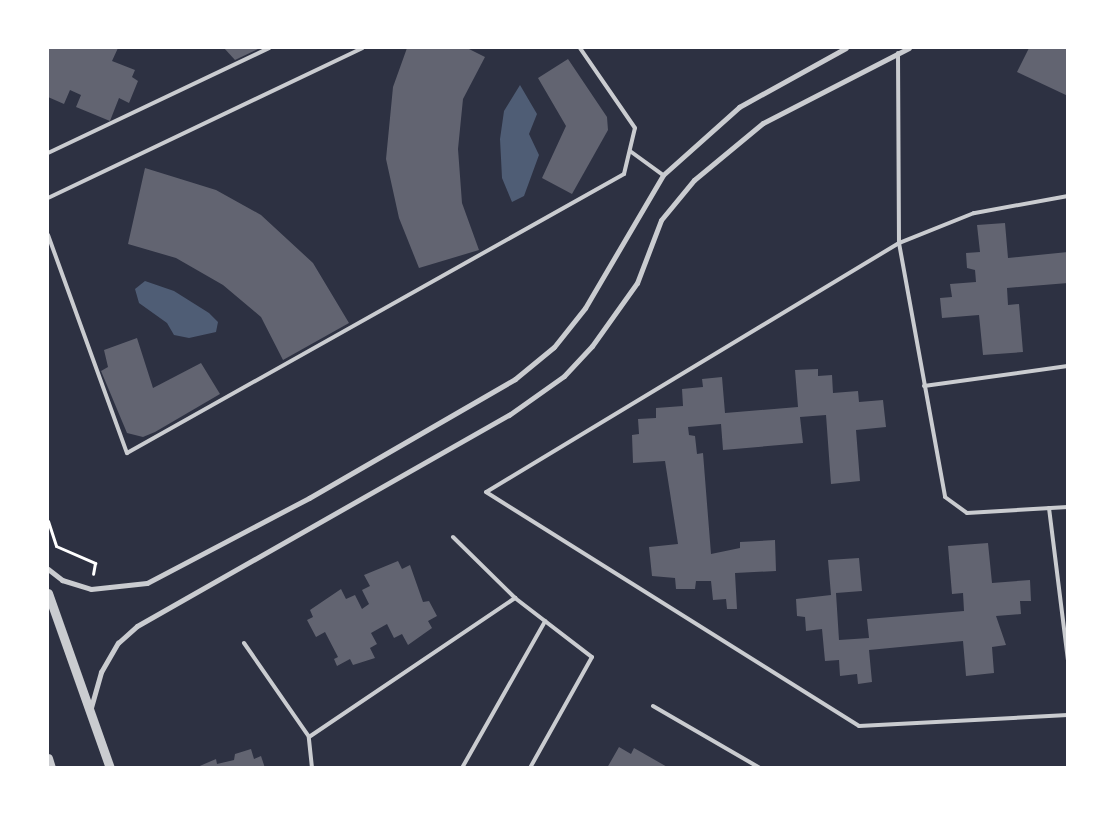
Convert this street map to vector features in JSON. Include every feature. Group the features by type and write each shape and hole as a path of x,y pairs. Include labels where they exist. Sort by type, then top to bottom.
{"street":[{"path":"48,569 62,580 91,589 147,582 309,498 515,379 554,347 586,308 662,175 739,107 846,48"},
{"path":"90,712 101,672 118,643 137,626 509,415 564,376 592,346 637,283 661,220 694,180 763,123 908,48"},
{"path":"48,593 110,768"},
{"path":"48,758 51,768"}],"lane":[{"path":"48,153 269,48"},
{"path":"48,198 362,48"},
{"path":"48,235 127,454 624,174 635,128 580,48"},
{"path":"898,53 899,243 944,497 967,513 1068,507"},
{"path":"630,150 662,175"},
{"path":"1068,196 974,213 899,243 486,492 858,726 1068,715"},
{"path":"924,386 1068,366"},
{"path":"1049,508 1068,660"},
{"path":"454,537 515,598 592,658 530,768"},
{"path":"309,737 515,598"},
{"path":"462,768 545,621"},
{"path":"244,643 309,737 312,768"},
{"path":"653,706 751,765 760,768"}],"path":[{"path":"48,521 56,546 94,562 91,589"}],"water":[{"path":"520,85 537,114 529,134 539,155 524,196 512,202 502,178 500,139 504,111"},
{"path":"145,281 174,291 209,313 218,322 216,332 189,338 174,335 167,323 139,303 135,289"}],"building":[{"path":"48,48 118,48 112,61 135,70 132,77 138,81 129,103 119,98 110,121 76,107 81,95 70,90 64,104 48,97"},
{"path":"224,48 260,48 235,60"},
{"path":"407,48 467,48 485,57 463,99 458,149 462,203 479,250 419,268 399,218 386,159 393,87"},
{"path":"1029,48 1068,48 1068,96 1017,72"},
{"path":"568,59 607,117 608,130 572,194 542,178 566,126 538,78"},
{"path":"145,168 216,190 261,215 313,263 349,323 283,360 261,317 223,285 176,258 128,244"},
{"path":"1005,223 1008,258 1068,252 1068,283 1007,288 1008,305 1019,304 1023,352 983,355 979,315 942,318 940,298 952,297 950,284 976,282 975,270 967,268 966,253 980,252 977,225"},
{"path":"137,338 153,388 201,363 220,394 155,432 143,437 127,433 101,371 108,367 104,350"},
{"path":"818,369 818,376 832,375 833,393 858,391 859,402 883,400 886,427 856,430 860,481 831,484 826,415 800,417 803,443 723,450 721,424 688,427 689,435 695,436 697,454 703,453 711,554 740,548 740,542 775,540 776,571 735,573 737,609 727,609 726,599 713,600 711,581 696,581 695,589 676,589 675,578 652,576 649,547 678,544 665,461 633,463 632,435 639,434 638,419 656,418 656,408 683,406 682,389 703,387 702,379 722,377 725,413 798,407 795,370"},
{"path":"988,543 992,583 1030,580 1031,601 1020,601 1021,614 996,616 1006,645 992,647 994,673 966,676 963,641 869,650 872,682 858,684 857,674 840,676 839,660 825,661 822,629 806,631 805,617 797,616 796,599 831,595 828,560 859,558 862,591 836,593 839,640 869,638 867,619 964,611 963,593 952,594 948,546"},
{"path":"398,561 402,569 410,565 423,602 429,601 437,616 428,621 432,628 408,645 402,634 394,638 387,624 371,633 377,644 370,648 375,658 353,665 350,659 337,666 334,659 338,657 325,632 316,637 307,620 313,617 310,610 341,589 346,599 355,595 362,609 369,604 362,590 370,586 364,575"},
{"path":"619,747 631,754 634,748 669,768 607,768"},
{"path":"251,749 254,759 261,756 265,768 195,768 216,759 217,764 234,760 235,754"}]}
